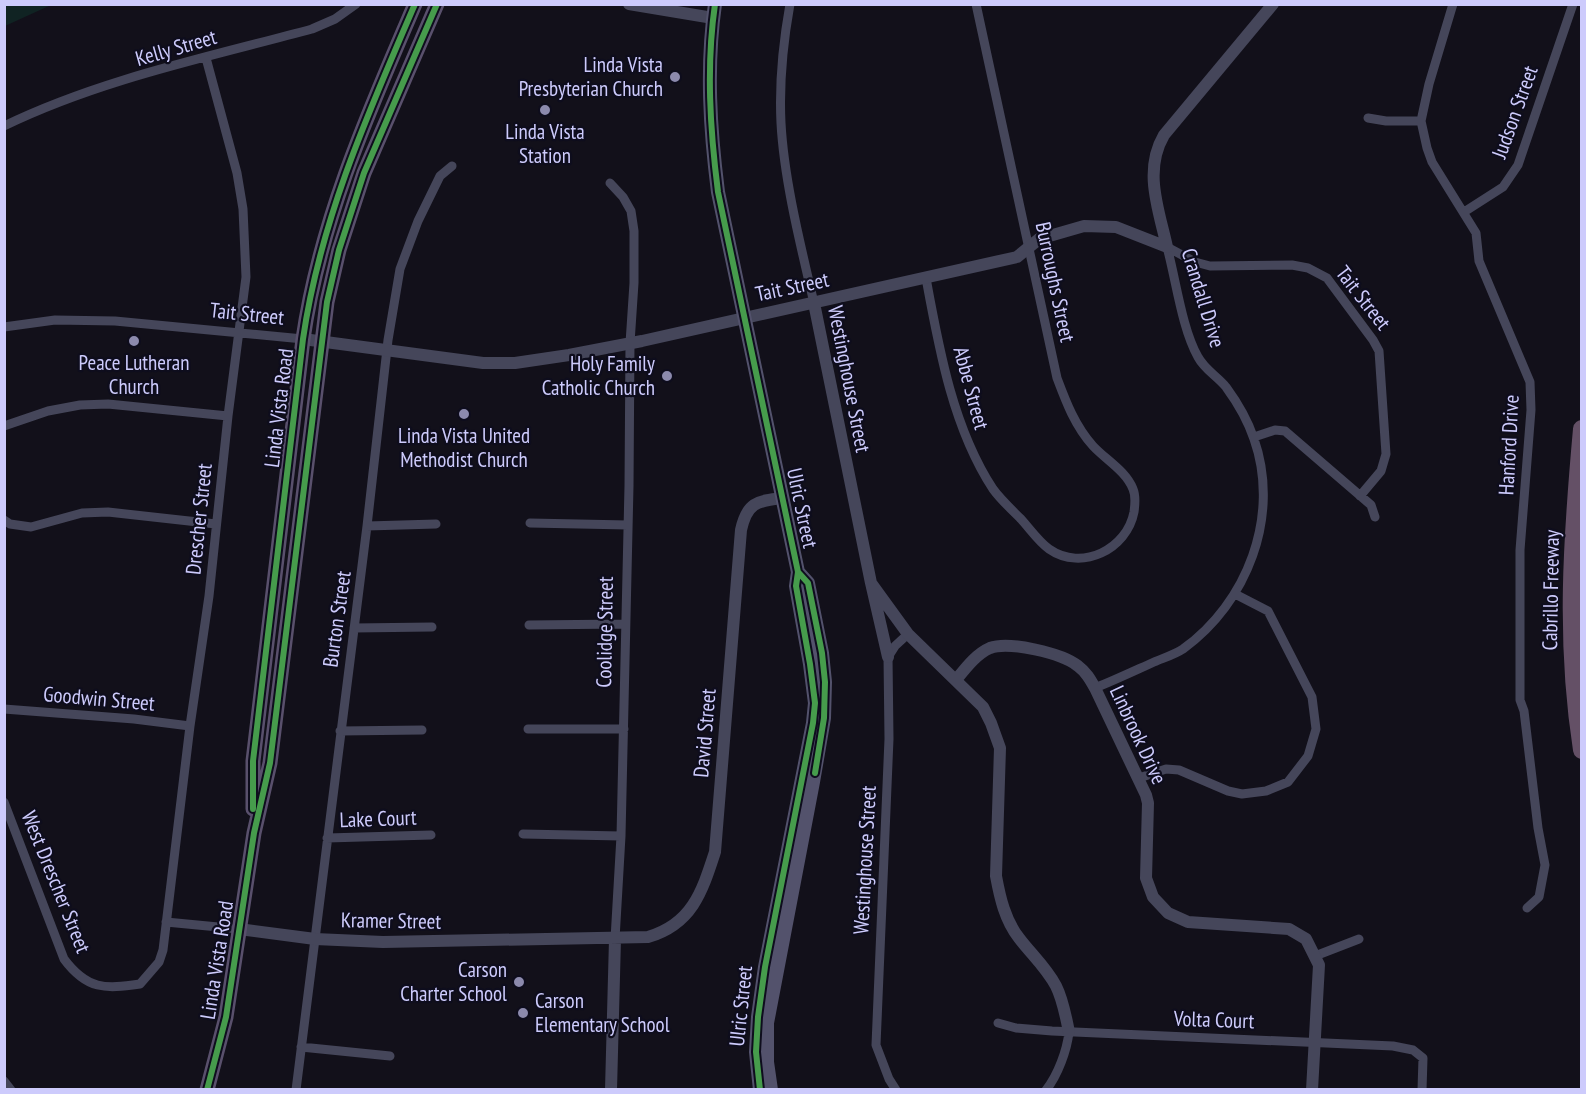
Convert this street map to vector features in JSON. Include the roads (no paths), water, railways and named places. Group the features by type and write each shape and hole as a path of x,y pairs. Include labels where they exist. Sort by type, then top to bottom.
{"highway":[{"name":"Cabrillo Freeway","path":"1581,429 1571,566 1570,621 1576,716 1581,750"}],"main road":[{"name":"Linda Vista Road","path":"254,833 253,761 303,339 314,276 337,196 364,124 415,4"},
{"name":"Linda Vista Road","path":"207,1089 226,1017 254,833 270,763 321,342 333,272 354,202 383,127 437,4"},
{"name":"Ulric Street","path":"714,11 709,76 712,151 722,214 798,572 796,586 815,703 765,967 756,1052 760,1089"},
{"name":"Ulric Street","path":"771,1089 767,1062 766,1023 824,718 825,682 822,653 808,583 798,572"}],"street":[{"name":"Kelly Street","path":"4,126 68,99 312,29 335,19 356,4"},
{"path":"629,4 714,11"},
{"name":"Westinghouse Street","path":"790,4 782,61 781,122 786,171 888,657 890,739 876,1045 889,1079 896,1089"},
{"name":"Burroughs Street","path":"976,4 1057,378 1066,404 1078,426 1093,446 1126,477 1133,490 1135,503 1132,519 1119,543"},
{"name":"Crandall Drive","path":"1095,688 1181,650 1213,624 1246,576 1258,542 1262,517 1261,460 1254,437 1243,415 1225,386 1208,371 1198,357 1190,338 1153,183 1158,145 1164,135 1273,4"},
{"name":"Hanford Drive","path":"1453,4 1429,84 1421,121 1432,162 1476,233 1479,261 1530,382 1531,410 1520,550 1520,700 1524,711 1538,828 1545,865 1539,897 1527,908"},
{"name":"Judson Street","path":"1464,212 1503,187 1518,165 1572,4"},
{"name":"Drescher Street","path":"143,980 159,962 163,950 190,726 209,596 228,416 246,277 243,209 237,173 206,58"},
{"path":"1368,118 1386,121 1421,121"},
{"name":"Burton Street","path":"296,1089 387,350 400,269 418,221 440,176 452,166"},
{"name":"Coolidge Street","path":"610,183 623,197 631,211 634,231 624,624 624,729 611,1089"},
{"name":"Tait Street","path":"4,327 55,320 115,321 303,339 483,363 515,363 569,356 1017,257 1039,238 1084,226 1116,227 1167,247 1195,262 1210,266 1292,265 1308,268 1327,278 1373,340 1378,351 1386,454 1382,471 1360,496"},
{"name":"Abbe Street","path":"926,278 953,404 966,440 994,490 1049,549 1068,557 1086,558 1104,552 1119,543"},
{"path":"4,426 48,411 80,405 108,404 228,416"},
{"path":"1254,437 1275,430 1285,431 1371,505 1375,517"},
{"name":"David Street","path":"615,939 648,938 664,933 689,912 705,883 715,852 741,530 745,512 757,502 783,498"},
{"path":"4,520 10,524 31,527 82,513 108,512 216,524"},
{"path":"530,523 628,525"},
{"path":"367,526 436,524"},
{"path":"871,583 908,634 982,707 992,723 1000,748 996,876 1005,913 1017,936 1043,965 1057,988 1069,1032 1065,1052 1051,1084 1046,1089"},
{"path":"1139,778 1166,769 1179,770 1228,791 1242,794 1266,791 1287,782 1308,756 1316,729 1312,697 1268,612 1235,594"},
{"path":"529,626 624,624"},
{"path":"354,628 432,627"},
{"path":"888,657 895,646 908,634"},
{"name":"Linbrook Drive","path":"956,680 989,649 1006,645 1060,656 1077,664 1086,672 1095,688 1139,778 1148,804 1146,878 1153,897 1168,913 1188,922 1289,929 1306,939 1316,956"},
{"name":"Goodwin Street","path":"4,709 134,718 190,726"},
{"path":"528,729 624,729"},
{"path":"340,732 422,730"},
{"name":"West Drescher Street","path":"4,802 64,959 71,969 91,983 112,988 140,984 143,980"},
{"path":"523,834 621,836"},
{"name":"Lake Court","path":"327,838 431,835"},
{"name":"Kramer Street","path":"166,922 315,939 383,942 615,939"},
{"path":"1312,1089 1319,965 1316,956 1359,939"},
{"name":"Volta Court","path":"998,1023 1016,1028 1069,1032 1393,1046 1413,1050 1423,1058 1422,1089"},
{"path":"301,1047 390,1056"},
{"path":"4,1081 11,1089"}],"place":[{"name":"Linda Vista Presbyterian Church","path":"675,77"},
{"name":"Linda Vista Station","path":"545,110"},
{"name":"Peace Lutheran Church","path":"134,341"},
{"name":"Holy Family Catholic Church","path":"667,376"},
{"name":"Linda Vista United Methodist Church","path":"464,414"},
{"name":"Carson Charter School","path":"519,982"},
{"name":"Carson Elementary School","path":"523,1013"}]}
